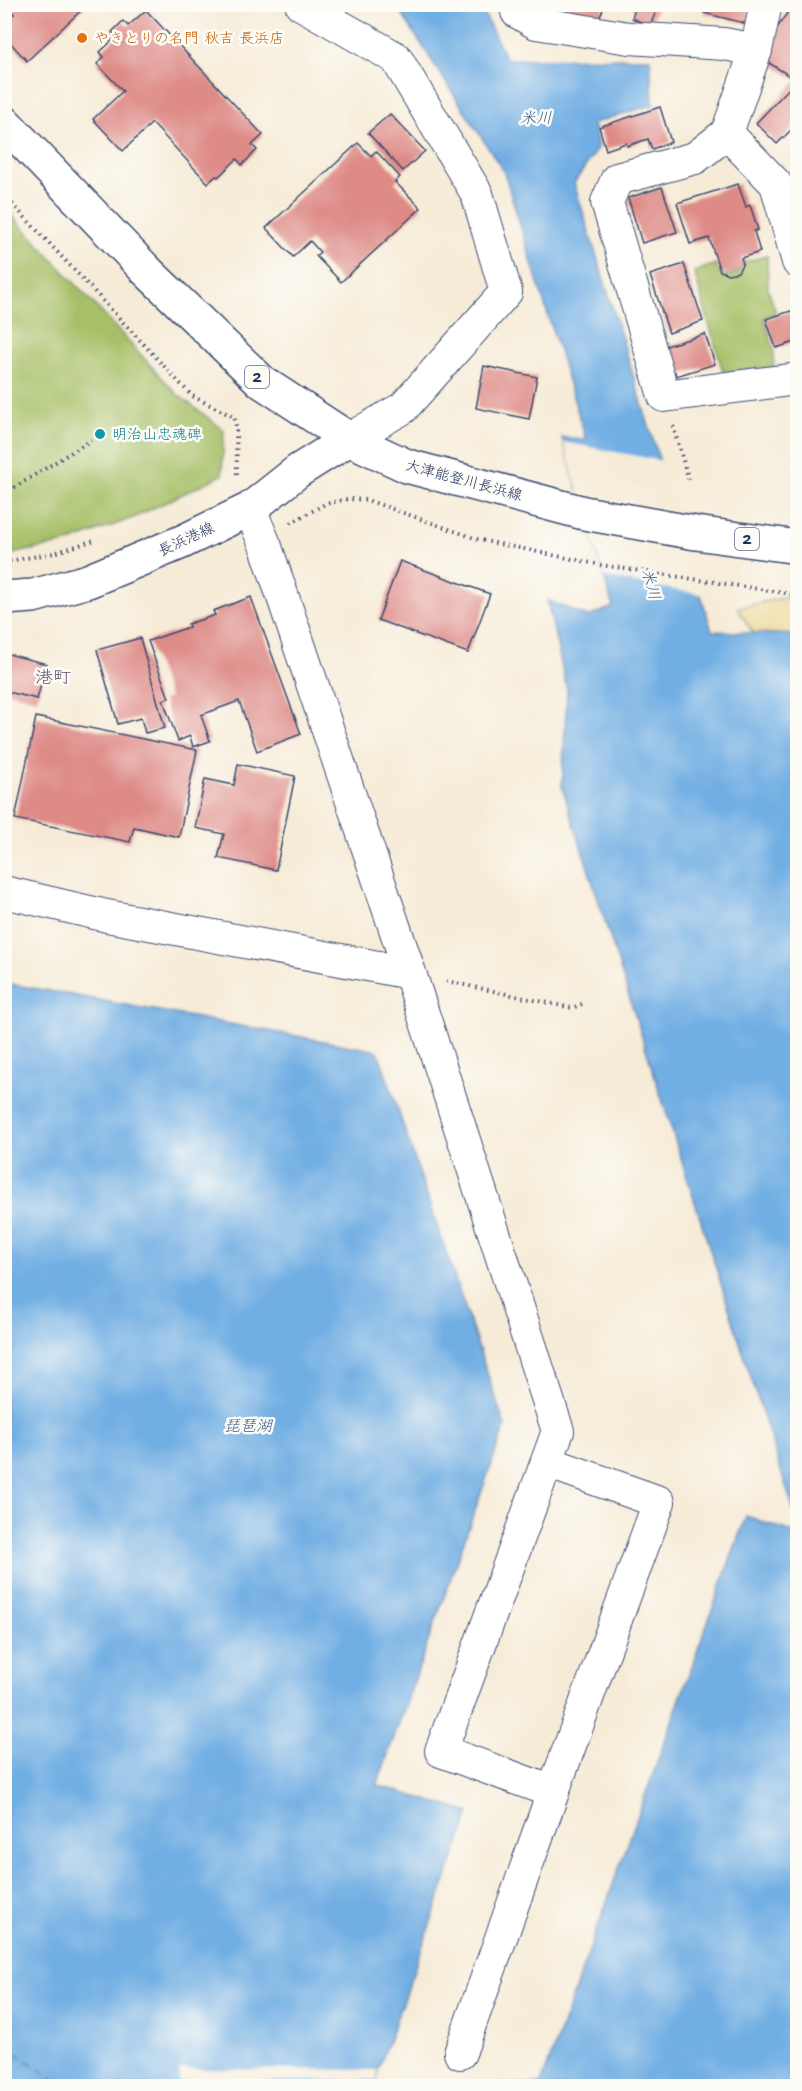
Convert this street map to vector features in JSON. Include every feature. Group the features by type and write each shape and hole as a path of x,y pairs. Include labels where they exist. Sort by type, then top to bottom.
{"main road":[{"name":"大津能登川長浜線","path":"4,122 147,271 262,382 349,439 407,466 584,513 696,533 798,547"},
{"name":"長浜港線","path":"4,598 33,596 88,581 182,542 243,495 298,471 349,439"}],"street":[{"path":"301,4 396,58 477,194 506,292 403,408 349,439"},
{"path":"519,4 517,12 536,23 629,38 724,44 756,50"},
{"path":"766,4 756,50 727,133 695,158 617,179 607,202 664,396 798,379"},
{"path":"727,133 776,184 798,262"},
{"path":"243,495 266,547 410,973 558,1431 441,1751 553,1792"},
{"path":"4,892 107,916 410,973"},
{"path":"460,2053 659,1502 547,1462"}],"path":[{"path":"4,195 192,396 234,417 243,495"},
{"path":"672,422 689,482"},
{"path":"4,494 91,440"},
{"path":"286,526 325,504 347,498 367,500 480,540 601,565 713,584 798,595"},
{"path":"4,562 54,553 105,537"},
{"path":"410,973 572,1008 585,1003"}],"green space":[{"path":"5,208 177,394 224,430 222,475 135,517 67,543 5,555"},
{"path":"767,256 768,288 776,313 764,318 774,350 774,367 723,372 694,272 716,264 718,272 727,276 739,272 744,262"}],"sand":[{"path":"797,595 797,653 765,651 737,608"}],"water":[{"name":"米川","path":"396,5 480,5 506,59 650,58 653,105 593,123 598,148 574,183 712,631 797,635 797,1521 562,787 567,690 547,600 588,617 613,607 562,438 586,439 504,172"},
{"name":"琵琶湖","path":"5,983 378,1051 505,1426 377,1785 470,1813 378,2070 377,2086 5,2086"},
{"path":"746,1516 798,1534 797,2086 377,2086 541,2084"}],"pier":[{"path":"563,442 663,461 704,595 604,577"},
{"path":"180,2069 378,2070 377,2080 179,2082"}],"building":[{"path":"5,4 88,4 27,61 4,36 4,22 14,14"},
{"path":"569,4 605,4 597,24 567,16 570,11 567,9"},
{"path":"625,4 659,4 650,26 632,18 635,9"},
{"path":"706,4 752,4 748,24 704,13"},
{"path":"793,4 798,4 798,78 796,80 766,61 766,45"},
{"path":"146,10 263,135 252,145 257,150 242,165 237,159 208,183 152,123 123,151 93,119 123,91 97,64 104,57 100,52 116,37 112,32 123,21 128,26"},
{"path":"795,82 798,85 798,123 777,144 756,123"},
{"path":"660,107 671,142 652,149 648,139 606,150 599,127"},
{"path":"390,114 425,151 403,171 368,133"},
{"path":"358,143 371,156 376,151 400,177 395,182 421,208 341,282 316,256 320,252 310,241 293,257 266,228"},
{"path":"738,184 746,207 750,205 758,230 754,231 760,252 741,258 743,263 738,272 728,274 720,271 709,238 690,244 677,203"},
{"path":"662,187 677,232 642,243 628,198"},
{"path":"684,264 703,321 669,333 650,275"},
{"path":"797,309 798,341 776,348 766,319"},
{"path":"705,334 715,364 676,376 675,372 671,373 663,347"},
{"path":"484,366 537,377 529,419 476,408"},
{"path":"793,402 798,402 798,423 796,423"},
{"path":"400,561 490,594 468,653 378,620"},
{"path":"251,597 301,734 257,751 239,701 201,715 210,741 193,747 190,736 178,741 163,700 169,698 148,641 189,627 188,624 215,615 213,611"},
{"path":"140,638 165,728 145,733 141,718 118,724 97,650"},
{"path":"4,653 47,664 37,699 4,691"},
{"path":"36,717 197,750 179,837 134,827 130,842 15,819"},
{"path":"238,764 295,776 276,870 218,858 224,834 195,828 205,779 234,785"},
{"path":"4,983 10,985 5,999 4,999"}],"ferry route":[{"path":"4,2045 64,2086"}],"place":[{"name":"やきとりの名門 秋吉 長浜店","path":"82,38"},
{"name":"明治山忠魂碑","path":"100,434"}],"district":[{"name":"港町","path":"53,677"}]}
